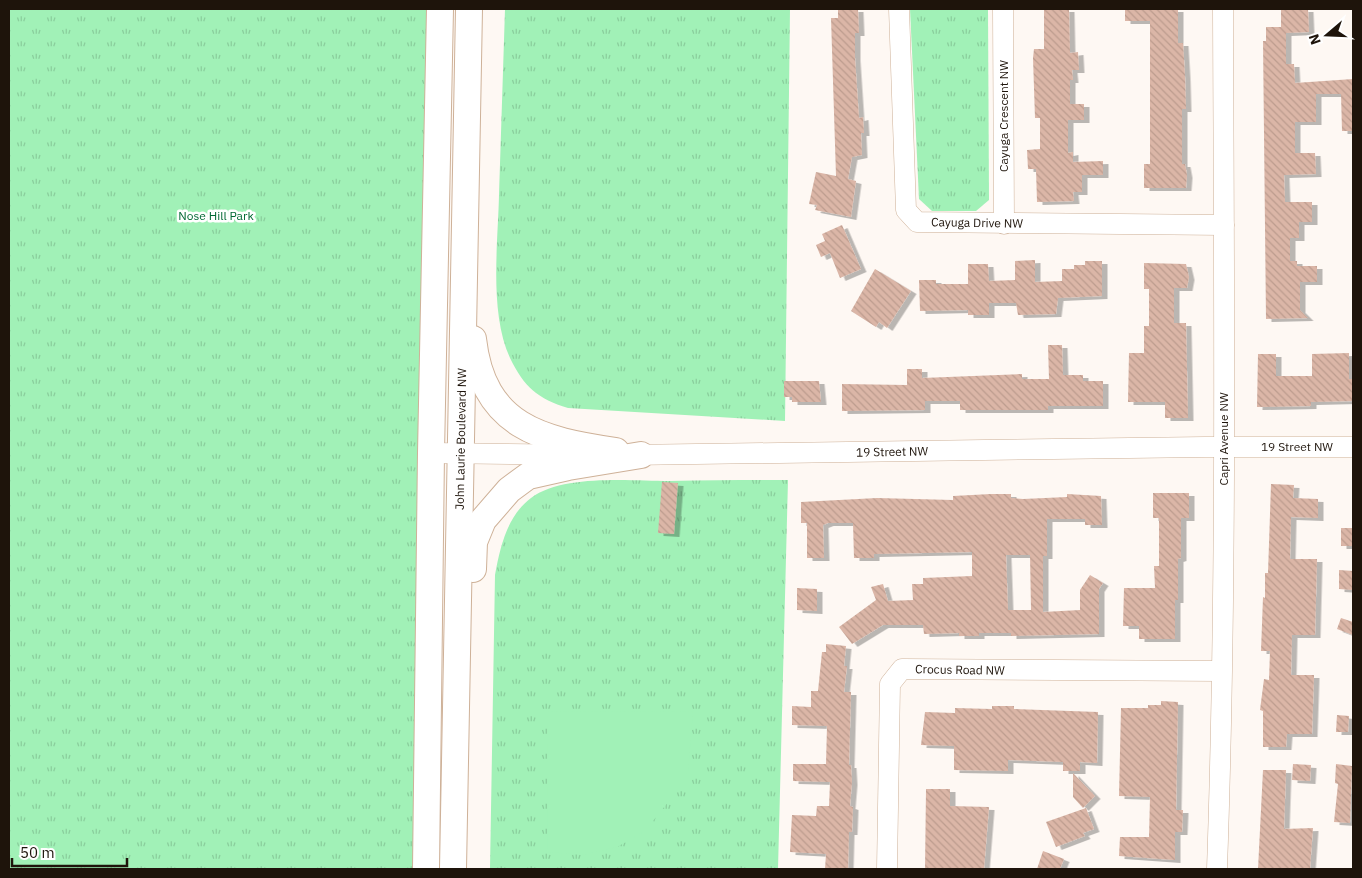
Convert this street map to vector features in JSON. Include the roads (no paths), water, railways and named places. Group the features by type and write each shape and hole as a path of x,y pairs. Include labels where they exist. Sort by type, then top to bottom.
{"main road":[{"path":"426,869 430,453 440,9"},
{"name":"John Laurie Boulevard NW","path":"453,869 469,9"},
{"path":"465,246 475,358 482,380 493,400 511,418 529,431 570,444 641,455"},
{"path":"453,828 463,758 474,542 484,520 509,490 528,476 568,467 641,455"}],"street":[{"name":"Cayuga Drive NW","path":"899,9 906,210 917,222 1224,225"},
{"name":"Cayuga Crescent NW","path":"1003,9 1004,224"},
{"name":"Capri Avenue NW","path":"1217,869 1225,447 1222,9"},
{"name":"19 Street NW","path":"430,453 641,455 1353,447"},
{"name":"Crocus Road NW","path":"887,869 890,684 902,669 1221,671"}],"park label":[{"name":"Nose Hill Park","path":"216,216"}]}
